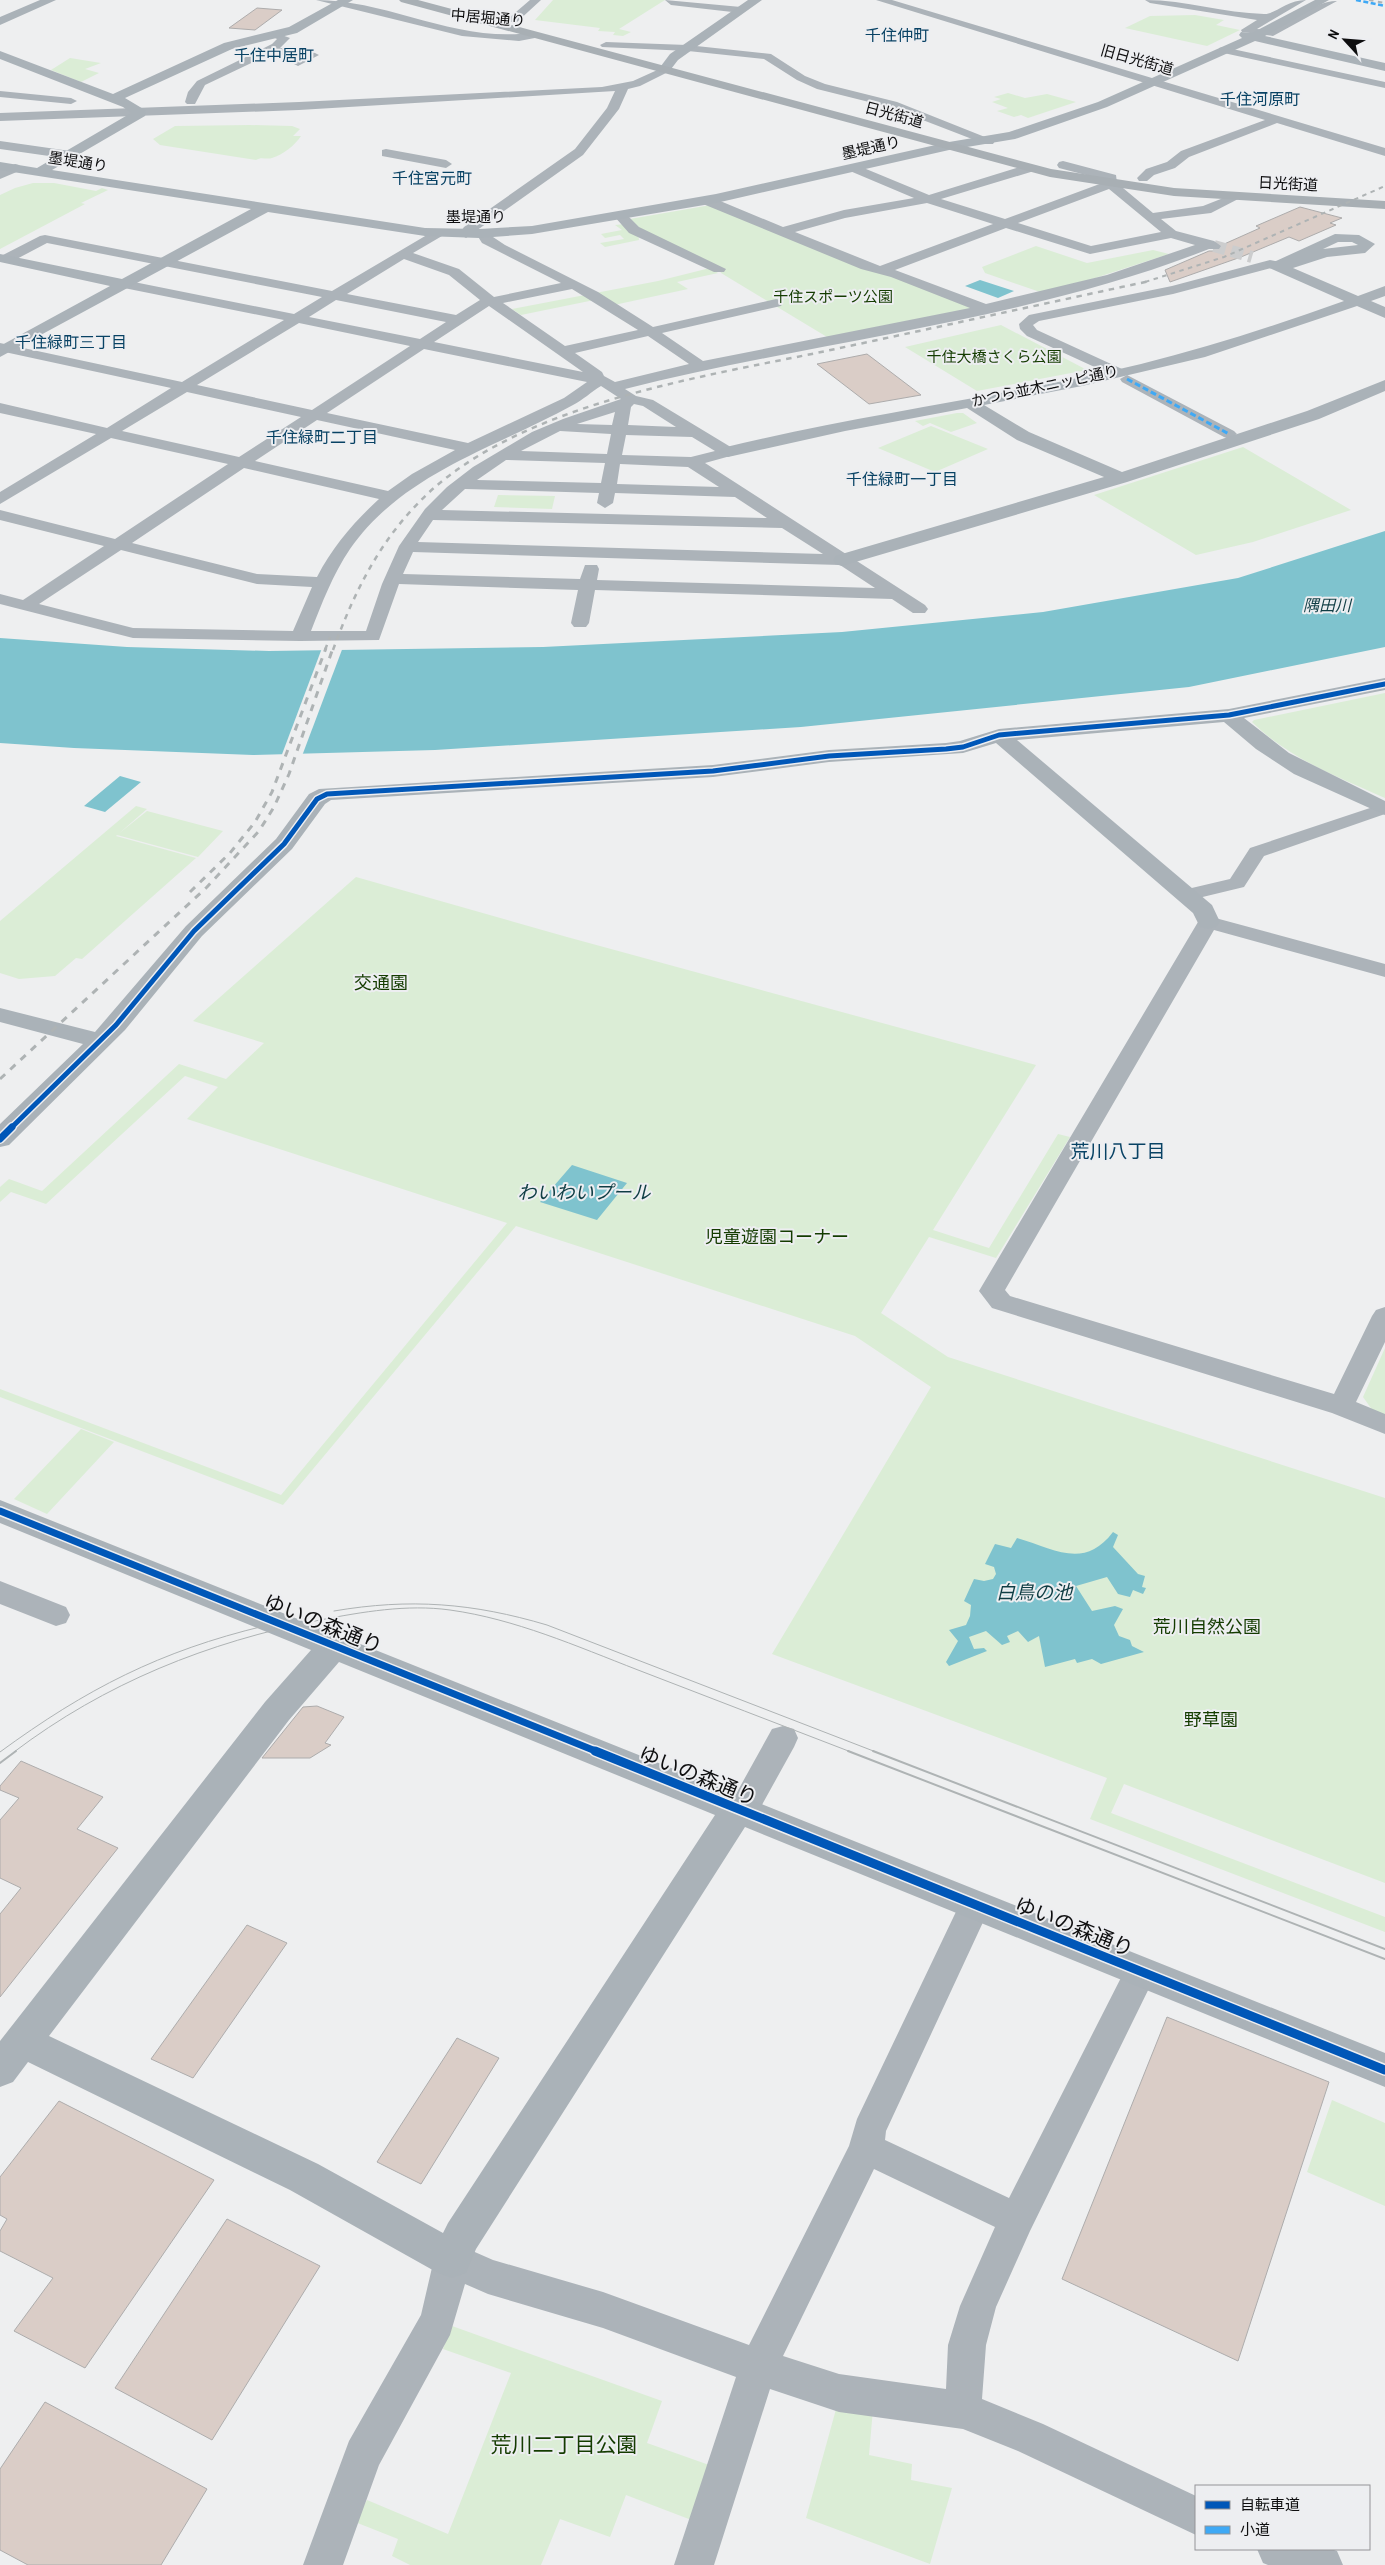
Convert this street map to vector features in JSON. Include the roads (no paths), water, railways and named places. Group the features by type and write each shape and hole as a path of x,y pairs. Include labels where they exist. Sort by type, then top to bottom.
{"highway":[{"name":"日光街道","path":"405,0 536,35 666,66 1030,168 1111,184 1236,197 1384,203"},
{"name":"日光街道","path":"436,0 606,45 666,66 797,88 962,140 981,141 1063,165 1143,178 1384,203"}],"street":[{"path":"0,21 50,0"},
{"name":"中居堀通り","path":"321,0 343,2 462,33 519,38 536,35"},
{"path":"513,20 520,17 536,0"},
{"path":"670,0 671,2 741,10"},
{"path":"0,111 299,106 623,87 636,84 666,66 686,49 756,0"},
{"name":"旧日光街道","path":"881,0 1385,152"},
{"path":"1150,0 1266,18"},
{"path":"1302,0 1246,30 1252,34 1385,67"},
{"name":"墨堤通り","path":"1150,81 1223,50 1312,0"},
{"name":"墨堤通り","path":"0,166 264,208 437,233 484,235 534,231 708,201 949,146 981,141 1095,108 1327,0"},
{"path":"113,99 228,46 276,36 293,30 343,2"},
{"path":"192,102 194,92 201,83 268,50 285,38 276,36"},
{"path":"606,45 637,44 767,56 797,88 821,87 892,104 981,141"},
{"path":"268,50 312,55 298,64"},
{"path":"1223,50 1385,85"},
{"path":"0,55 134,108 138,116 38,172"},
{"path":"0,124 6,117 192,102 550,84 621,74"},
{"path":"466,234 579,152 613,109 623,87"},
{"path":"0,94 134,108"},
{"path":"1143,178 1150,172 1171,166 1185,154 1277,119"},
{"name":"墨堤通り","path":"949,146 962,140"},
{"path":"0,145 70,155"},
{"path":"386,153 446,164"},
{"path":"1063,165 1112,178 1111,184"},
{"path":"0,176 15,168"},
{"path":"854,168 928,199 1090,250 1171,234"},
{"path":"780,232 844,214 928,199 1030,168"},
{"path":"300,636 322,582 344,545 362,524 393,497 427,471 468,448 566,403 587,387 986,309 1102,283 1212,245 1171,234 1111,184"},
{"path":"881,270 1111,184"},
{"path":"1149,217 1206,210 1236,197"},
{"path":"708,201 780,232 986,309"},
{"path":"2,349 264,208"},
{"path":"620,216 634,230 719,269"},
{"path":"0,499 437,233"},
{"path":"484,235 486,240 524,262 592,294 651,331 699,366"},
{"path":"31,236 459,320"},
{"path":"1229,434 1122,375 1032,333 1027,329 1026,324 1034,318 1173,290 1274,265 1335,238 1354,238 1368,244 1362,249 1326,253 1286,266 1274,265"},
{"path":"3,258 45,239"},
{"path":"403,254 454,272 492,302 608,383 628,402"},
{"path":"1252,257 1385,313"},
{"path":"3,258 124,284 424,343 608,383"},
{"path":"26,605 484,304 573,286"},
{"name":"かつら並木ニッピ通り","path":"728,452 801,434 1122,375 1198,354 1385,291"},
{"path":"563,351 776,303"},
{"path":"2,349 468,448"},
{"path":"407,547 842,560 1121,478 1312,415 1385,385"},
{"path":"580,623 618,430 628,402"},
{"path":"0,599 133,633 373,636 393,579 407,547 430,515 462,484 503,455 555,428 628,402 648,404 728,452"},
{"path":"969,402 995,422 1022,437 1121,478"},
{"path":"0,408 393,497"},
{"path":"555,428 695,432"},
{"path":"503,455 692,462 728,452"},
{"path":"692,462 893,594 919,609"},
{"path":"462,484 739,492"},
{"path":"0,515 257,579 322,582"},
{"path":"430,515 788,524"},
{"path":"393,579 893,594"},
{"path":"0,1139 100,1041 129,1010 194,931 284,844 303,822 318,799 327,794 713,771 829,756 946,749 963,747 999,735 1229,714 1385,684"},
{"path":"1229,714 1254,739 1273,754 1384,808"},
{"path":"999,735 1186,894 1204,910 1209,920 992,1291 1002,1302 1341,1406 1385,1425"},
{"path":"1186,894 1237,883 1257,852 1384,808"},
{"path":"1208,922 1385,971"},
{"path":"0,1015 100,1041"},
{"path":"1341,1406 1385,1316"},
{"name":"ゆいの森通り","path":"0,1511 1385,2070"},
{"path":"0,1592 56,1616"},
{"path":"334,1646 255,1738 232,1771 9,2050 304,2177 452,2259 488,2276 604,2310 758,2367 839,2393 963,2410 1030,2437 1195,2516"},
{"path":"323,2565 363,2455 437,2322 446,2296 452,2259 462,2236 740,1811 783,1738"},
{"path":"694,2565 758,2367 866,2148 869,2130 975,1905"},
{"path":"963,2410 967,2345 978,2306 1017,2220 1141,1972"},
{"path":"866,2148 1017,2220"},
{"path":"1280,2550 1323,2565"}],"water":[{"path":"980,280 1014,291 998,298 965,286"},
{"name":"隅田川","path":"1385,531 1385,647 1189,687 801,727 435,750 253,755 0,743 0,638 127,647 269,651 543,647 842,632 1043,612 1238,578"},
{"path":"120,776 141,782 105,812 84,806"},
{"name":"わいわいプール","path":"572,1165 627,1183 597,1220 540,1202"},
{"name":"白鳥の池","path":"1113,1532 1118,1535 1113,1547 1138,1574 1145,1576 1142,1587 1146,1588 1143,1594 1133,1590 1130,1597 1118,1594 1107,1577 1076,1586 1092,1611 1115,1606 1123,1609 1114,1625 1119,1636 1130,1640 1132,1646 1144,1652 1101,1664 1092,1659 1077,1663 1075,1659 1045,1667 1039,1636 1028,1642 1018,1631 1007,1636 1010,1642 1002,1645 986,1631 969,1637 974,1649 984,1648 987,1651 949,1666 946,1662 958,1641 949,1630 966,1625 970,1616 971,1605 964,1601 974,1579 984,1581 993,1579 996,1574 994,1567 985,1564 995,1544 1011,1548 1017,1538 1056,1551 1080,1553 1091,1551 1102,1544"}],"tunnel":[{"path":"1214,246 1252,257"}],"tram line":[{"path":"334,1611 389,1605 441,1605 467,1607 547,1625 876,1752"},
{"path":"14,1752 84,1705 159,1668 198,1653 278,1629 320,1620 401,1608 434,1608 474,1614 545,1634 851,1752"},
{"path":"0,1752 63,1709 125,1675 191,1647 264,1626"},
{"path":"0,1763 16,1751"},
{"path":"848,1751 1385,1959"},
{"path":"873,1751 1385,1949"}],"railway":[{"path":"1369,0 1385,3"},
{"path":"1145,282 1224,257 1385,186"},
{"path":"333,650 351,604 374,562 386,542 417,504 435,487 475,458 520,434 569,413 673,383 1150,281"},
{"path":"325,650 330,637"},
{"path":"190,892 230,853 255,822 272,792 326,648"},
{"path":"0,1079 207,887 259,831 274,807 289,774 333,648"}],"district":[{"name":"千住仲町","path":"897,35"},
{"name":"千住中居町","path":"274,55"},
{"name":"千住河原町","path":"1260,99"},
{"name":"千住宮元町","path":"432,178"},
{"name":"千住緑町三丁目","path":"71,342"},
{"name":"千住緑町二丁目","path":"322,437"},
{"name":"千住緑町一丁目","path":"902,479"},
{"name":"荒川八丁目","path":"1118,1151"}],"park label":[{"name":"千住スポーツ公園","path":"833,297"},
{"name":"千住大橋さくら公園","path":"994,357"},
{"name":"交通園","path":"381,983"},
{"name":"児童遊園コーナー","path":"777,1237"},
{"name":"荒川自然公園","path":"1207,1627"},
{"name":"野草園","path":"1211,1720"},
{"name":"荒川二丁目公園","path":"564,2445"}]}
